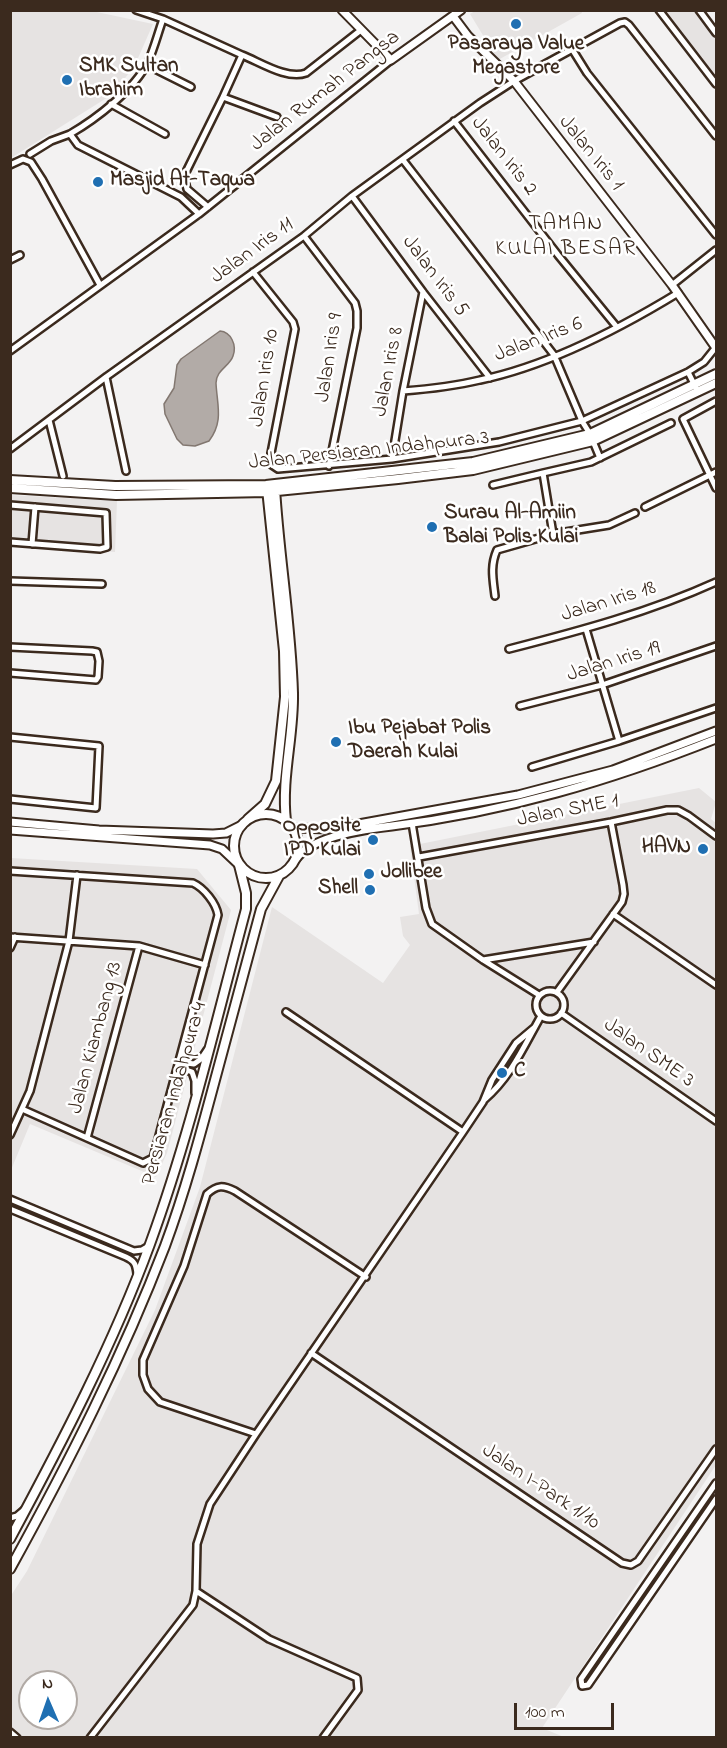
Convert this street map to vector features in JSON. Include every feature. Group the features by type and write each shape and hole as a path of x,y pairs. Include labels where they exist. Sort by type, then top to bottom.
{"main road":[{"name":"Jalan Persiaran Indahpura 3","path":"10,488 116,495 387,481 473,470 592,438 696,388 717,374"},
{"name":"Jalan Persiaran Indahpura 3","path":"696,388 717,383"},
{"name":"Jalan Persiaran Indahpura 3","path":"10,480 115,486 271,488"},
{"path":"271,488 286,588 293,696 283,796 286,821"},
{"path":"245,822 267,814 286,821 297,838 298,848 292,866 279,876 268,879 257,878 247,873 239,865 234,855 233,844 236,834 245,822 265,804 276,781 285,697 284,651 271,488"},
{"name":"Persiaran Indahpura 4","path":"10,1539 57,1453 137,1276 174,1174 246,909 246,893 239,865"},
{"path":"10,1569 67,1467 140,1308 166,1244 200,1139 261,909 279,876"}],"street":[{"path":"136,10 163,19 287,74 306,73 361,30"},
{"path":"342,10 391,60"},
{"name":"Jalan Rumah Pangsa","path":"10,351 199,214 391,60 461,10"},
{"path":"659,10 717,84"},
{"path":"699,10 717,33"},
{"name":"Jalan Iris 1","path":"453,16 468,36 514,81 672,285 716,348"},
{"path":"30,154 51,141 70,135 132,85 147,64 163,19"},
{"name":"Jalan Iris 11","path":"10,449 106,377 304,236 352,196 454,121 514,81 620,23 625,22 629,25 717,136"},
{"path":"572,49 588,73 717,235"},
{"path":"208,207 187,189 183,176 242,55"},
{"path":"147,64 190,87"},
{"path":"223,97 277,117"},
{"path":"111,104 165,134"},
{"name":"Jalan Iris 2","path":"454,121 616,326"},
{"path":"70,135 78,145 181,197 199,214"},
{"path":"10,165 23,159 31,162 58,206 100,285"},
{"path":"403,160 554,355 600,458"},
{"name":"Jalan Iris 5","path":"352,196 490,378"},
{"name":"Jalan Iris 9","path":"304,236 355,303 357,311 357,328 329,466"},
{"path":"672,285 717,250"},
{"path":"10,260 20,255"},
{"name":"Jalan Iris 10","path":"254,272 293,322 295,329 271,453 272,465 278,469 329,466"},
{"name":"Jalan Iris 8","path":"392,459 423,292"},
{"name":"Jalan Iris 6","path":"403,391 450,386 525,368 586,343 645,313 678,293"},
{"path":"329,466 392,459 500,442 582,421 688,372 704,362 716,348"},
{"path":"688,372 696,388"},
{"path":"106,377 126,471"},
{"path":"717,401 683,419 717,488"},
{"path":"49,420 63,476"},
{"path":"493,485 574,467 600,458 671,423"},
{"path":"645,507 717,472"},
{"path":"543,473 553,534"},
{"path":"10,505 106,513 107,547 100,549 10,542"},
{"path":"32,544 35,507"},
{"path":"495,596 492,571 497,550 553,534 609,525 635,513"},
{"path":"10,581 102,584"},
{"name":"Jalan Iris 18","path":"509,649 586,629 717,582"},
{"path":"586,629 619,741"},
{"name":"Jalan Iris 19","path":"519,706 602,685 717,646"},
{"path":"10,647 92,651 97,652 99,661 96,680 10,673"},
{"path":"532,767 717,708"},
{"path":"292,828 331,829 519,795 613,770 717,731"},
{"path":"10,737 99,746 96,808 10,799"},
{"path":"296,859 307,847 324,840 376,828 527,802 596,783 717,739"},
{"name":"Jalan SME 1","path":"418,857 667,810 678,810 717,836"},
{"path":"10,822 99,830 213,834 226,833 245,822"},
{"path":"557,992 622,902 624,894 611,822"},
{"path":"412,823 426,908 432,924 539,995"},
{"path":"10,830 210,845 222,849 239,865"},
{"path":"10,871 193,883 200,886 217,909 218,915 153,1158 142,1163 22,1109"},
{"path":"10,1135 30,1091 69,941 76,875"},
{"path":"613,914 717,985"},
{"path":"10,948 13,937 139,946 205,965"},
{"path":"483,960 595,942"},
{"name":"Jalan Kiambang 13","path":"87,1138 139,946"},
{"path":"544,991 557,992 564,1002 561,1013 552,1019 541,1016 535,1006 539,995 544,991"},
{"path":"286,1012 463,1132"},
{"name":"Jalan SME 3","path":"561,1013 717,1121"},
{"path":"90,1737 193,1605 196,1591 197,1544 210,1504 483,1102 507,1076 541,1016"},
{"path":"483,1102 492,1080 516,1043 535,1027"},
{"path":"179,1064 196,1063 209,1046"},
{"path":"179,1064 194,1074 195,1101"},
{"path":"256,1434 160,1402 148,1389 143,1375 143,1360 184,1266 207,1194 214,1187 224,1186 235,1191 366,1277"},
{"path":"10,1199 134,1251 149,1246"},
{"path":"10,1209 134,1260 137,1276"},
{"name":"Jalan I-Park 1/10","path":"311,1353 622,1563 631,1565 638,1562 717,1449"},
{"path":"717,1483 581,1679 582,1686 588,1685 717,1499"},
{"path":"10,1518 17,1516 29,1505"},
{"path":"196,1591 269,1639 357,1678 358,1690 323,1737"},
{"path":"10,1732 17,1737"}],"shaded area":[{"name":"SMK Sultan Ibrahim","path":"11,10 92,11 153,24 135,65 113,94 11,158"},
{"path":"581,10 582,13 498,60 470,14 475,11"},
{"path":"662,11 695,11 716,38 716,80"},
{"path":"220,331 230,336 234,352 216,383 217,427 209,441 195,446 183,445 177,439 165,414 164,404 174,388 177,365 181,359"},
{"path":"10,495 117,501 115,552 11,545"},
{"path":"699,788 716,802 711,819 716,823 716,1465 542,1728 564,1737 11,1737 10,1597 27,1571 155,1310 200,1187 272,907 383,983 410,945 403,936 400,917 419,914 410,846"},
{"path":"11,858 197,869 231,910 167,1153 156,1177 30,1124 11,1170"}],"place":[{"name":"Pasaraya Value Megastore","path":"516,24"},
{"name":"SMK Sultan Ibrahim","path":"67,80"},
{"name":"Masjid At-Taqwa","path":"98,182"},
{"name":"Surau Al-Amiin Balai Polis Kulai","path":"432,527"},
{"name":"Ibu Pejabat Polis Daerah Kulai","path":"336,742"},
{"name":"Opposite IPD Kulai","path":"373,840"},
{"name":"HAVN","path":"703,849"},
{"name":"Jollibee","path":"369,874"},
{"name":"Shell","path":"370,890"},
{"name":"C","path":"502,1073"}],"district":[{"name":"TAMAN KULAI BESAR","path":"566,238"}]}
